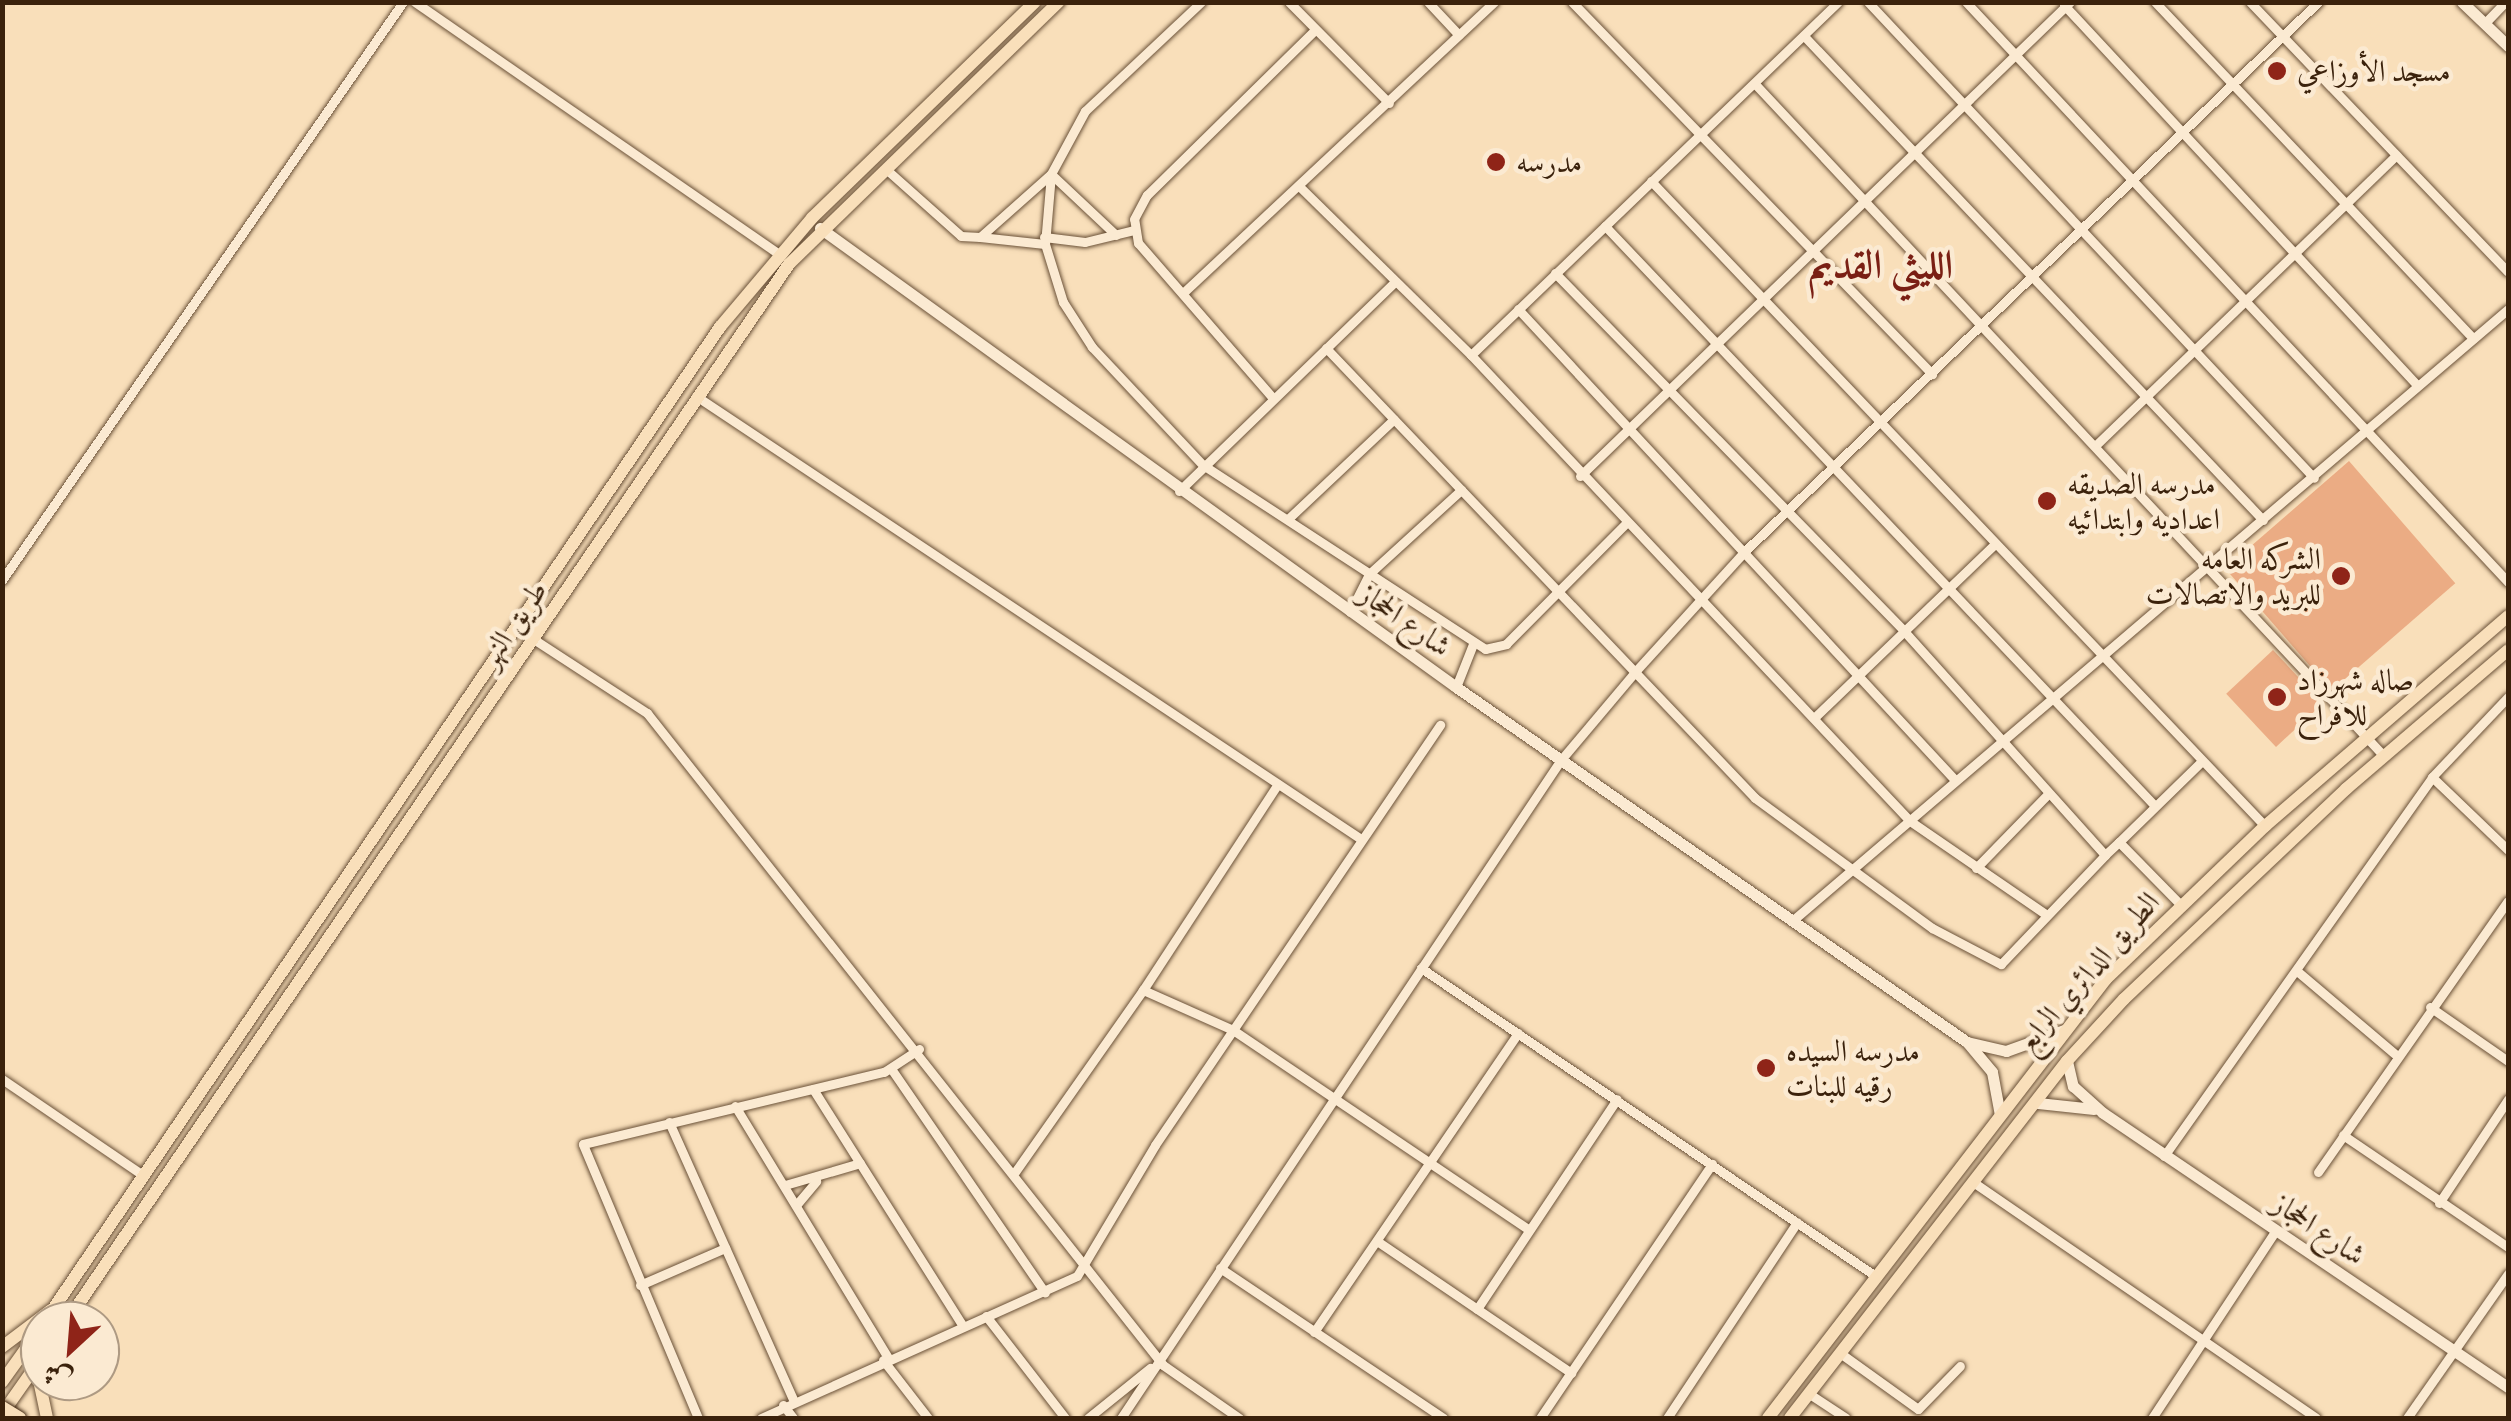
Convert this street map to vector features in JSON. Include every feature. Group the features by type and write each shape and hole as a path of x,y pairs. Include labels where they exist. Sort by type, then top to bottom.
{"main road":[{"name":"طريق النهر","path":"59,1301 518,630 720,327 779,254 1034,2"},
{"name":"طريق النهر","path":"81,1301 696,396 820,228 888,170 1058,2"},
{"path":"2462,2 2508,46"},
{"name":"شارع الحجاز","path":"820,228 1560,761 1968,1042 1992,1072 2000,1114"},
{"name":"الطريق الدائري الرابع","path":"1768,1418 2064,1030 2180,904 2508,616"},
{"name":"الطريق الدائري الرابع","path":"1790,1418 2067,1061 2167,956 2384,756 2508,650"},
{"name":"شارع الحجاز","path":"1968,1042 2006,1051 2064,1030"},
{"name":"شارع الحجاز","path":"2067,1061 2073,1086 2102,1113 2508,1387"},
{"name":"شارع الحجاز","path":"2038,1102 2102,1113"},
{"path":"2,1382 20,1356"},
{"path":"20,1387 2,1411 20,1418"}],"street":[{"path":"2,580 403,2"},
{"path":"415,2 779,254"},
{"path":"980,238 1051,174 1085,111 1201,2"},
{"path":"1289,2 1388,103"},
{"path":"1428,2 1459,35"},
{"path":"1183,293 1494,2"},
{"path":"1572,2 1932,374"},
{"path":"1470,356 1838,2"},
{"path":"1868,2 2314,478"},
{"path":"1966,2 2134,176 2508,582"},
{"path":"2156,2 2473,338"},
{"path":"2250,2 2508,272"},
{"path":"1120,1418 1560,761 1634,673 1698,598 1745,551 2318,2"},
{"path":"2484,24 2505,2"},
{"path":"1580,476 1868,202 2066,4 2417,385"},
{"path":"1134,230 1147,195 1315,30"},
{"path":"1804,36 2263,520"},
{"path":"1756,84 2384,756"},
{"path":"2096,444 2396,154"},
{"path":"888,170 956,232 980,238 1086,242 1134,230"},
{"path":"1051,174 1116,234"},
{"path":"1051,174 1044,241 1078,330 1203,464 1472,644 1499,648 1626,523"},
{"path":"1651,182 1760,304 2265,826"},
{"path":"1300,187 1470,356 1910,820 2047,914"},
{"path":"1605,226 2155,806"},
{"path":"1134,230 1272,397"},
{"path":"1555,273 1904,631 2105,855"},
{"path":"1180,490 1395,282"},
{"path":"1518,309 1956,780"},
{"path":"1792,921 2508,309"},
{"path":"1326,348 1784,826 1991,964 2001,964 2200,763"},
{"path":"696,396 1361,839"},
{"path":"1289,518 1394,419"},
{"path":"1350,612 1369,574 1461,490"},
{"path":"1814,718 1994,546"},
{"path":"518,630 647,713 1088,1262 1160,1360 1239,1418"},
{"path":"1456,687 1472,644"},
{"path":"2164,1156 2432,777 2506,704"},
{"path":"762,1418 794,1399 1045,1292 1088,1262 1233,1030 1440,725"},
{"path":"2432,777 2508,850"},
{"path":"1015,1172 1143,990 1278,784"},
{"path":"1976,868 2048,794"},
{"path":"2119,842 2180,904"},
{"path":"2318,1172 2395,1054 2508,901"},
{"path":"1422,968 1877,1277"},
{"path":"2297,971 2395,1054"},
{"path":"1143,990 1233,1030 1529,1230"},
{"path":"2430,1006 2508,1061"},
{"path":"1314,1332 1518,1033"},
{"path":"698,1418 582,1147 669,1122 892,1070 919,1049"},
{"path":"892,1070 1045,1292"},
{"path":"2,1080 144,1176"},
{"path":"813,1089 963,1326"},
{"path":"1477,1308 1617,1099"},
{"path":"2439,1203 2508,1100"},
{"path":"735,1106 797,1204 886,1359 928,1418"},
{"path":"669,1122 794,1399"},
{"path":"2343,1136 2508,1247"},
{"path":"784,1185 816,1181 860,1163"},
{"path":"1540,1418 1712,1164"},
{"path":"797,1204 816,1181"},
{"path":"1973,1182 2316,1418"},
{"path":"1667,1418 1798,1222"},
{"path":"2158,1417 2276,1230"},
{"path":"1378,1241 1570,1373"},
{"path":"640,1285 725,1248"},
{"path":"1220,1268 1442,1418"},
{"path":"2407,1418 2508,1274"},
{"path":"986,1316 1065,1418"},
{"path":"1840,1353 1918,1409 1960,1366"},
{"path":"1088,1418 1160,1360"},
{"path":"1808,1393 1846,1418"},
{"path":"782,1405 793,1418"},
{"path":"2290,1418 2298,1406"},
{"path":"1420,1418 1427,1408"}],"building":[{"name":"الشركه العامه للبريد والاتصالات","path":"2349,461 2455,583 2332,691 2225,569"},
{"name":"صاله شهرزاد للافراح","path":"2273,650 2323,703 2276,747 2226,694"}],"place":[{"name":"مسجد الأوزاعي","path":"2277,71"},
{"name":"مدرسه","path":"1496,162"},
{"name":"مدرسه الصديقه اعداديه وابتدائيه","path":"2047,501"},
{"name":"الشركه العامه للبريد والاتصالات","path":"2341,576"},
{"name":"صاله شهرزاد للافراح","path":"2277,697"},
{"name":"مدرسه السيده رقيه للبنات","path":"1766,1068"}],"district":[{"name":"الليثي القديم","path":"1881,265"}]}
